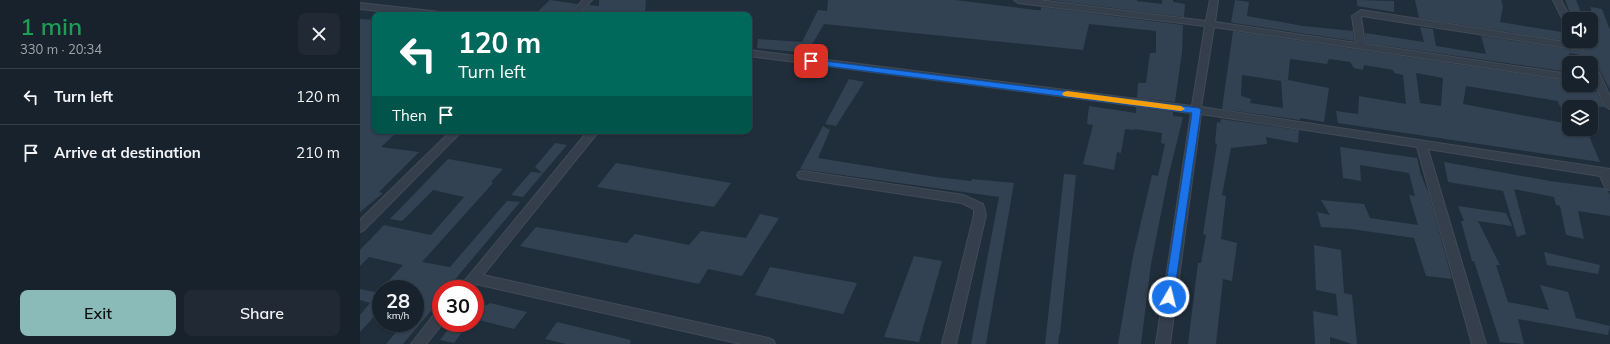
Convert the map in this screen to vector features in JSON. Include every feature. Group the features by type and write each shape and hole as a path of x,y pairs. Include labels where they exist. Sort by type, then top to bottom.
{"street":[{"path":"576,12 588,0"},
{"path":"1018,0 1210,24 1562,76"},
{"path":"1163,344 1196,110 1214,0"},
{"path":"1557,0 1563,12"},
{"path":"360,6 413,12"},
{"path":"1361,46 1356,16 1361,13 1562,41"},
{"path":"752,53 1196,110 1607,172 1610,186"},
{"path":"1598,81 1610,83"},
{"path":"1598,86 1610,106"},
{"path":"360,227 454,134"},
{"path":"592,134 473,278 768,344"},
{"path":"1421,144 1479,344"},
{"path":"803,176 963,199 979,207 980,215 949,344"},
{"path":"418,344 432,327"}],"building":[{"path":"550,0 577,4 570,12 537,12"},
{"path":"599,0 646,0 645,12 583,12 589,5 599,6"},
{"path":"828,0 955,0 1036,10 1041,10 1041,7 1183,25 1182,52 1175,102 1137,98 1138,83 1146,83 1150,53 1156,53 1156,31 1089,24 1083,50 824,24 807,53 757,48 758,39 802,42 818,10 827,11"},
{"path":"1051,0 1137,0 1162,4 1162,0 1173,0 1173,2 1185,4 1184,17"},
{"path":"1235,0 1249,2 1247,16 1303,26 1353,31 1354,41 1231,22"},
{"path":"1357,0 1394,1 1394,12 1357,6"},
{"path":"1415,0 1501,0 1503,6 1500,22 1562,32 1562,41 1419,18"},
{"path":"1565,0 1576,0 1581,12 1570,12"},
{"path":"1591,7 1602,9 1610,30 1610,90 1598,67 1598,56 1569,53 1569,56 1562,56 1562,71 1366,43 1365,33 1424,42 1420,27 1433,29 1436,46 1486,54 1481,36 1581,51 1586,48 1598,48 1598,12 1591,12"},
{"path":"360,19 372,20 372,134 395,134 381,147 419,152 379,192 383,193 360,212"},
{"path":"1233,31 1562,80 1562,92 1597,92 1604,107 1598,107 1598,100 1562,100 1562,107 1560,107 1558,101 1466,86 1463,104 1562,123 1562,136 1589,136 1600,162 1338,123 1336,111 1358,114 1359,96 1406,104 1403,75 1394,73 1393,70 1364,65 1363,70 1354,68 1350,62 1329,59 1327,64 1290,59 1288,80 1329,88 1324,122 1300,118 1300,120 1222,109","holes":["1416,73 1443,78 1441,106 1420,103","1242,75 1281,81 1283,108 1250,103 1251,99 1241,96"]},
{"path":"849,79 864,82 836,126 825,124"},
{"path":"1089,106 1136,113 1136,107 1173,112 1173,116 1183,117 1168,178 1151,264 1141,344 1118,344 1133,256 1152,175 1158,176 1165,144 1161,143 1162,133 1125,129 1121,153 1117,152 1114,170 1083,164 1093,125 1087,124"},
{"path":"1221,119 1299,130 1298,143 1266,137 1267,144 1231,148 1222,195 1226,196 1221,239 1237,243 1232,281 1223,279 1216,344 1188,344 1198,263 1201,263 1206,235 1203,234 1217,144 1215,143 1217,122 1220,123"},
{"path":"823,126 830,130 818,158 936,177 971,181 972,179 1014,183 986,344 971,344 999,197 800,169"},
{"path":"555,143 567,145 523,197 511,195 531,172 542,173 535,167"},
{"path":"1340,147 1417,158 1421,175 1429,194 1452,279 1426,276 1414,238 1351,229 1321,227 1317,212 1330,215 1321,200 1364,204 1370,218 1418,225 1409,195 1415,196 1409,173 1360,165 1361,181 1343,178"},
{"path":"448,159 503,169 491,182 493,183 422,262 450,267 507,201 520,202 455,280 432,280 432,310 424,319 424,280 389,280 403,265 369,257 360,266 360,250 384,225 431,235 464,197 433,190 402,221 390,219"},
{"path":"1444,162 1550,181 1604,188 1610,195 1610,216 1578,211 1584,239 1566,235 1560,206 1556,205 1554,197 1514,189 1526,234 1517,237 1503,191 1448,182"},
{"path":"616,163 731,183 714,207 597,187"},
{"path":"1064,174 1076,175 1060,334 1058,344 1045,344"},
{"path":"1458,206 1506,213 1512,226 1478,221 1500,265 1496,265 1508,302 1549,310 1540,285 1568,292 1576,318 1610,326 1608,335 1518,319 1524,344 1500,342 1474,261 1472,261 1461,221 1464,221"},
{"path":"760,214 779,218 742,276 708,269 699,284 520,246 536,227 627,243 635,234 689,245 701,231 746,238"},
{"path":"1314,245 1341,250 1344,293 1352,295 1357,344 1352,344 1330,337 1330,344 1315,344 1313,311 1338,316 1336,294 1316,290"},
{"path":"1544,252 1600,265 1598,274 1547,265"},
{"path":"914,256 942,261 919,342 884,337"},
{"path":"770,267 857,283 843,314 755,295"},
{"path":"360,289 372,292 372,319 360,332 360,315 370,303 360,300"},
{"path":"490,303 527,312 514,329 484,321 484,304 487,305"},
{"path":"557,322 631,340 630,344 566,344 545,339"},
{"path":"396,332 413,332 403,344 386,344"},
{"path":"446,332 462,332 454,343 440,340"}],"slow traffic":[{"path":"1067,94 1181,109"}],"route":[{"path":"811,61 1196,110 1169,297"}]}
